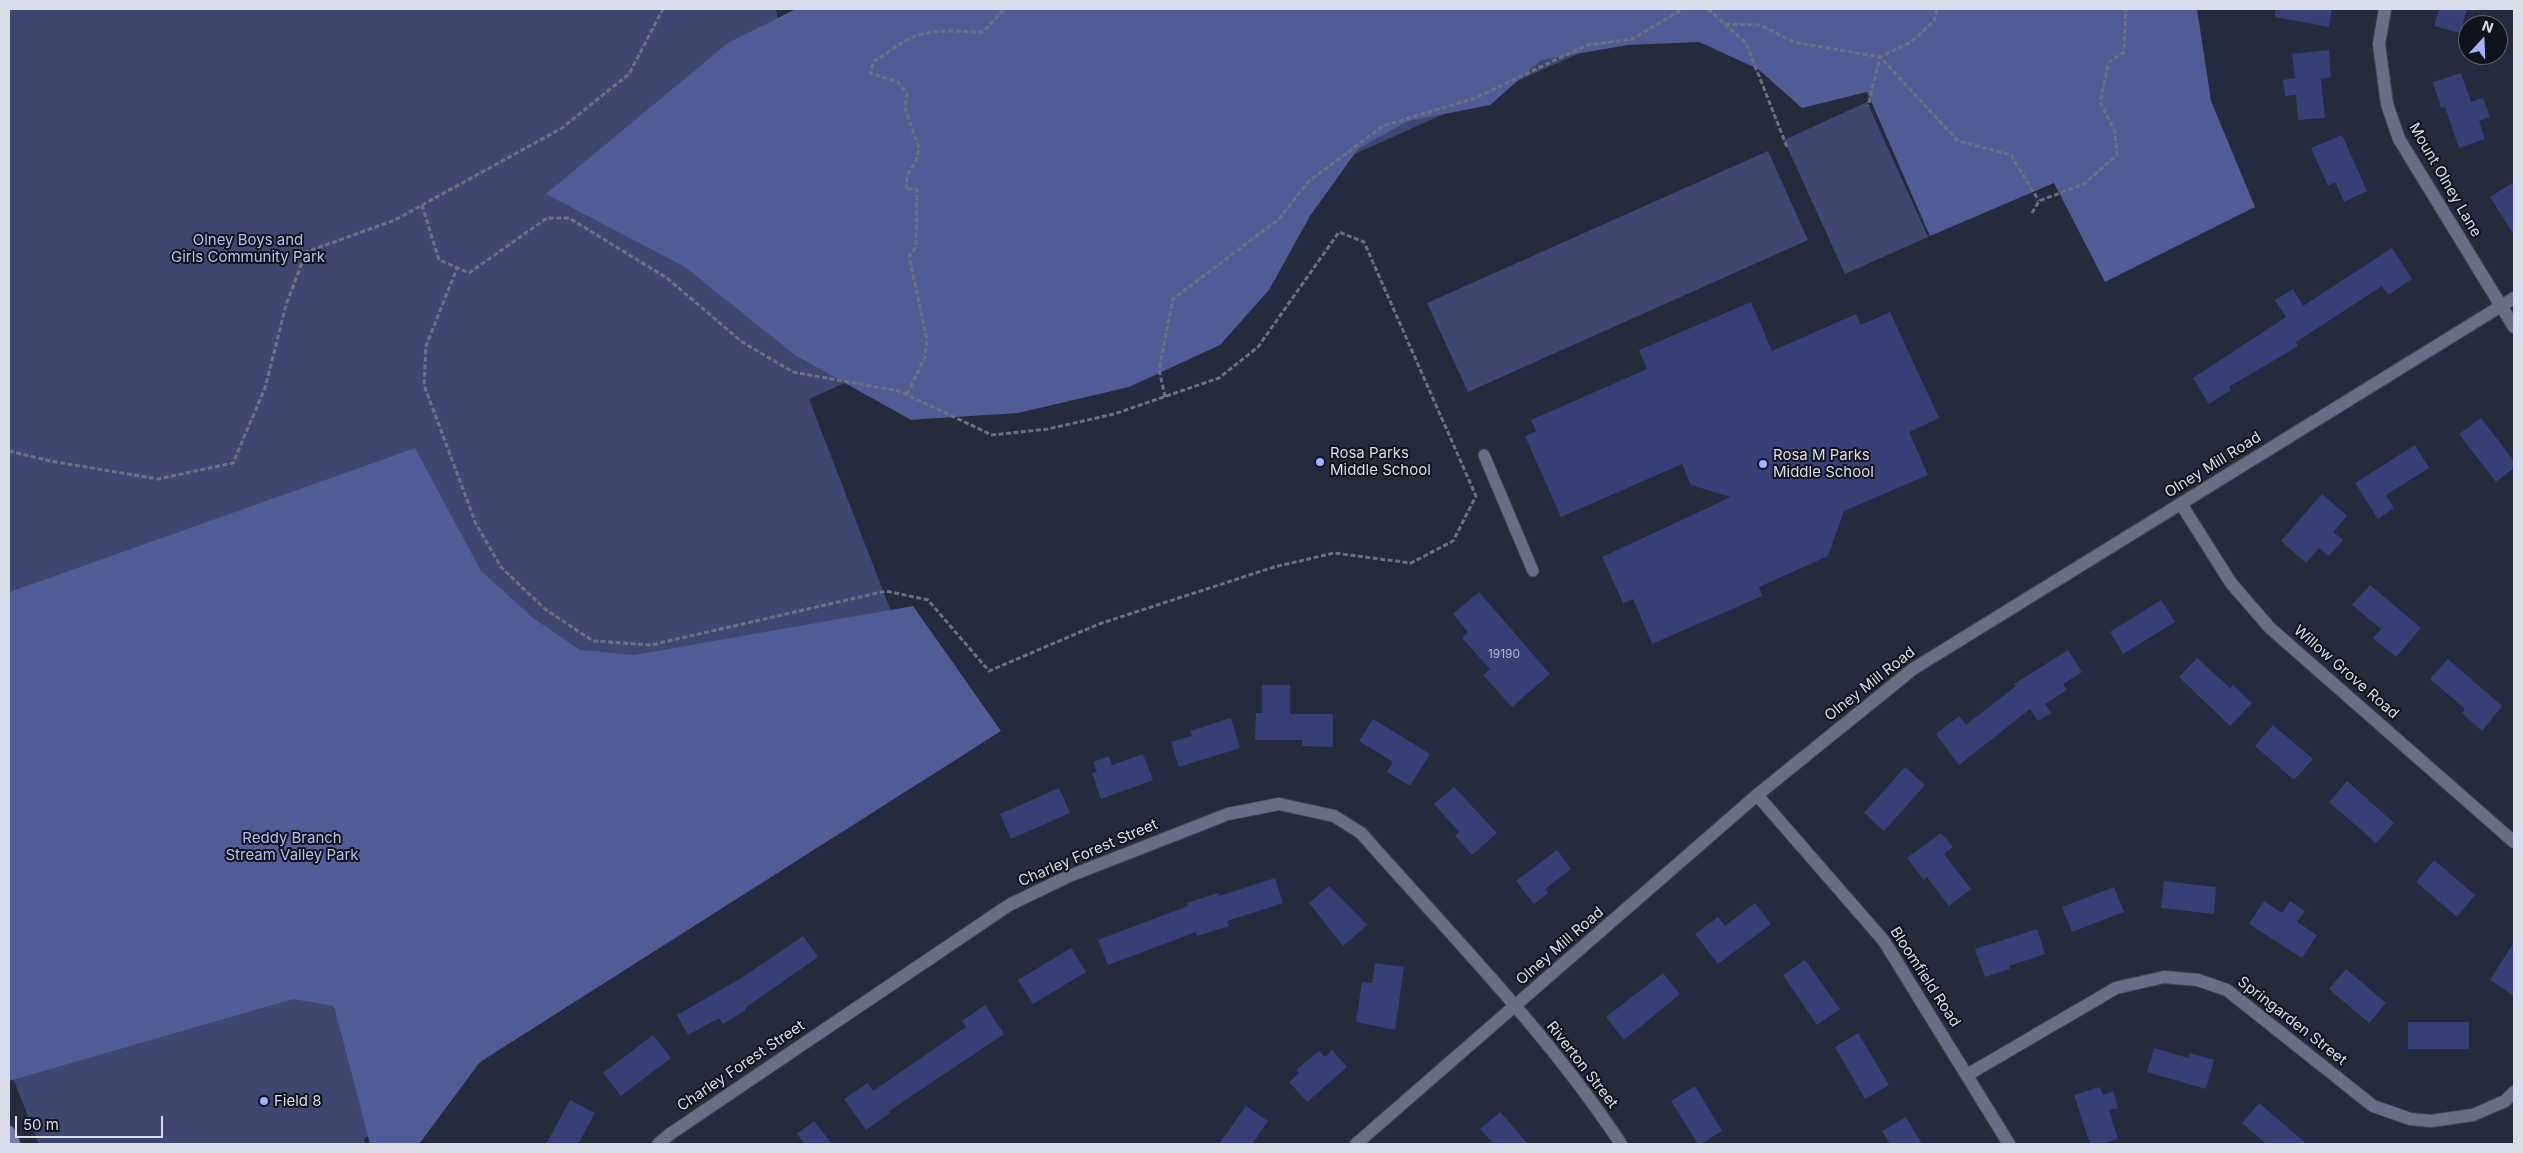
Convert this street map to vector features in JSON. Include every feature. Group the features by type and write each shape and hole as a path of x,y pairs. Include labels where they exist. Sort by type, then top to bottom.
{"main road":[{"path":"9,1132 14,1144"}],"street":[{"name":"Mount Olney Lane","path":"2385,9 2380,44 2387,104 2399,139 2514,327"},
{"name":"Olney Mill Road","path":"1356,1144 1757,795 1913,669 2514,298"},
{"name":"Willow Grove Road","path":"2181,504 2231,583 2270,628 2514,842"},
{"name":"Bloomfield Road","path":"1757,795 1884,941 2009,1144"},
{"name":"Charley Forest Street","path":"658,1144 670,1134 1009,905 1066,877 1228,814 1279,804 1334,816 1361,833 1515,1007"},
{"name":"Springarden Street","path":"1967,1075 2116,988 2164,976 2198,980 2227,990 2373,1106 2410,1119 2432,1122 2473,1115 2505,1101 2514,1092"},
{"name":"Riverton Street","path":"1515,1007 1587,1093 1621,1144"}],"lane":[{"path":"1484,455 1533,571"}],"path":[{"path":"9,451 50,461 158,479 233,462 265,388 286,305 306,252 395,220 562,128 629,74 663,9"},
{"path":"907,394 925,358 926,340 909,256 916,247 917,190 914,188 906,190 907,175 916,162 919,148 905,108 907,94 898,82 870,73 874,61 890,53 906,40 928,31 983,32 1004,9"},
{"path":"1165,397 1159,369 1173,299 1280,219 1308,182 1383,126 1476,98 1587,45 1632,40 1683,9"},
{"path":"1708,9 1746,43 1787,147"},
{"path":"1868,106 1880,58 1911,42 1934,21 1937,9"},
{"path":"2032,213 2039,201 2084,184 2117,154 2115,132 2100,102 2109,62 2124,52 2126,9"},
{"path":"1725,24 1760,25 1794,42 1880,58 1958,140 2011,155 2039,201"},
{"path":"422,205 439,260 469,273 547,218 569,218 668,278 742,342 793,372 899,390 992,435 1048,430 1114,414 1219,378 1258,347 1339,232 1364,242 1476,496 1453,541 1411,563 1334,553 1274,566 1099,624 989,672 928,600 886,591 651,645 593,641 545,609 501,567 476,524 424,385 426,346 457,268"}],"green space":[{"name":"Reddy Branch Stream Valley Park","path":"9,9 776,9 778,18 729,42 799,38 794,9 1678,9 809,399 946,754 364,1139 365,1144 39,1144 9,1068 396,455 9,592"},
{"path":"796,9 2197,9 2211,101 2255,207 2105,282 2054,183 1930,236 1867,92 1802,108 1758,69 1699,42 1628,45 1541,60 1490,105 1408,121 1358,149 1310,216 1269,290 1220,345 1129,387 1018,413 911,420 795,355 685,267 546,194 729,42"},
{"path":"1867,102 1928,237 1845,274 1784,140"},
{"path":"1768,151 1808,240 1468,392 1427,303"},
{"path":"415,448 481,571 533,618 580,650 634,655 913,606 1001,731 480,1062 419,1144 370,1144 334,1006 293,999 9,1081 9,592"}],"building":[{"path":"2275,9 2332,9 2329,27 2275,17"},
{"path":"2439,9 2467,9 2465,15 2458,15 2458,32 2434,26"},
{"path":"2329,50 2331,77 2321,79 2325,118 2298,120 2296,95 2285,96 2283,80 2295,78 2292,54"},
{"path":"2461,73 2471,102 2483,98 2490,117 2479,121 2485,139 2459,148 2445,107 2441,108 2433,82"},
{"path":"2342,135 2367,191 2344,202 2335,182 2328,186 2311,148"},
{"path":"2514,182 2514,235 2490,197"},
{"path":"2392,248 2412,279 2388,295 2382,286 2296,342 2298,346 2229,387 2231,390 2209,404 2193,378 2286,317 2275,300 2293,289 2303,306"},
{"path":"1751,302 1772,351 1856,314 1861,325 1890,312 1939,418 1909,432 1928,475 1844,511 1828,556 1759,587 1762,596 1652,644 1633,599 1623,603 1602,557 1731,497 1691,485 1682,464 1561,517 1525,436 1536,431 1531,420 1647,369 1639,350"},
{"path":"2481,418 2514,461 2514,468 2496,482 2459,434"},
{"path":"2415,445 2429,468 2386,495 2394,508 2378,519 2355,483"},
{"path":"2322,494 2347,516 2333,532 2343,540 2329,556 2319,548 2306,563 2281,541"},
{"path":"2370,585 2421,628 2396,657 2373,638 2381,629 2352,605"},
{"path":"1479,592 1550,674 1512,707 1483,675 1490,669 1462,638 1468,632 1453,614"},
{"path":"2161,600 2175,622 2123,654 2110,632"},
{"path":"2068,650 2082,672 2063,684 2067,690 2045,704 2051,713 2038,721 2030,709 1959,765 1936,734 1959,716 1966,725 2016,686 2014,684"},
{"path":"2197,658 2230,688 2233,685 2252,703 2230,726 2179,677"},
{"path":"2448,659 2502,706 2482,731 2462,713 2465,709 2430,679"},
{"path":"1262,685 1290,685 1290,714 1333,714 1333,747 1302,746 1302,740 1255,740 1256,713 1262,713"},
{"path":"1231,718 1240,748 1179,767 1171,742 1192,736 1190,731"},
{"path":"1373,719 1430,754 1410,786 1387,772 1393,762 1359,741"},
{"path":"2273,725 2313,759 2294,780 2255,746"},
{"path":"1143,754 1153,780 1101,799 1092,773 1097,772 1093,762 1109,756 1112,765"},
{"path":"1905,767 1925,785 1884,831 1864,813"},
{"path":"2347,781 2394,823 2376,843 2329,802"},
{"path":"1454,787 1497,833 1472,855 1455,836 1459,832 1434,804"},
{"path":"1059,788 1070,813 1011,839 1000,814"},
{"path":"1941,833 1953,847 1944,854 1971,889 1949,906 1927,877 1924,880 1907,858"},
{"path":"1557,850 1571,869 1545,889 1548,893 1534,904 1516,881"},
{"path":"2434,860 2475,895 2457,917 2416,882"},
{"path":"1275,878 1283,903 1227,921 1229,926 1197,936 1196,932 1108,965 1098,940 1188,906 1187,903 1218,893 1219,896"},
{"path":"2164,881 2216,887 2214,914 2161,908"},
{"path":"1329,886 1367,925 1343,946 1309,903"},
{"path":"2114,887 2124,912 2072,932 2062,907"},
{"path":"2264,901 2282,913 2290,901 2305,911 2297,922 2317,935 2302,958 2249,924"},
{"path":"1755,903 1771,924 1718,964 1695,934 1718,917 1725,926"},
{"path":"2037,929 2045,954 2009,966 2010,969 1985,977 1975,949"},
{"path":"803,936 818,957 745,1008 746,1010 723,1024 719,1018 688,1035 677,1015 743,977"},
{"path":"2514,942 2514,996 2490,980"},
{"path":"1071,948 1086,972 1033,1004 1018,980"},
{"path":"1805,960 1840,1009 1817,1025 1783,975"},
{"path":"1375,963 1404,967 1395,1030 1356,1022 1362,982 1372,983"},
{"path":"2346,969 2386,1003 2369,1023 2329,989"},
{"path":"1663,973 1680,994 1624,1040 1606,1017"},
{"path":"985,1005 1004,1034 889,1111 890,1113 866,1130 844,1099 868,1083 873,1091 966,1027 962,1021"},
{"path":"2408,1022 2469,1022 2469,1049 2408,1049"},
{"path":"1858,1033 1889,1085 1865,1099 1835,1047"},
{"path":"653,1035 671,1058 621,1096 603,1073"},
{"path":"2154,1048 2188,1058 2190,1053 2214,1060 2206,1089 2147,1072"},
{"path":"1332,1050 1347,1067 1307,1102 1289,1082 1299,1073 1296,1070 1319,1051 1325,1057"},
{"path":"1695,1086 1722,1131 1701,1144 1698,1144 1671,1101"},
{"path":"2100,1087 2103,1095 2113,1091 2118,1108 2109,1110 2118,1139 2102,1144 2090,1144 2074,1095"},
{"path":"570,1100 595,1113 578,1144 546,1144"},
{"path":"2259,1103 2307,1144 2266,1144 2242,1123"},
{"path":"1246,1106 1268,1121 1252,1144 1219,1144"},
{"path":"1500,1112 1528,1144 1494,1144 1480,1129"},
{"path":"1906,1117 1922,1144 1890,1144 1882,1131"},
{"path":"814,1121 832,1144 805,1144 797,1134"}],"place":[{"name":"Rosa Parks Middle School","path":"1320,462"},
{"name":"Rosa M Parks Middle School","path":"1763,464"},
{"name":"Field 8","path":"264,1101"}],"park label":[{"name":"Olney Boys and Girls Community Park","path":"248,248"}]}
